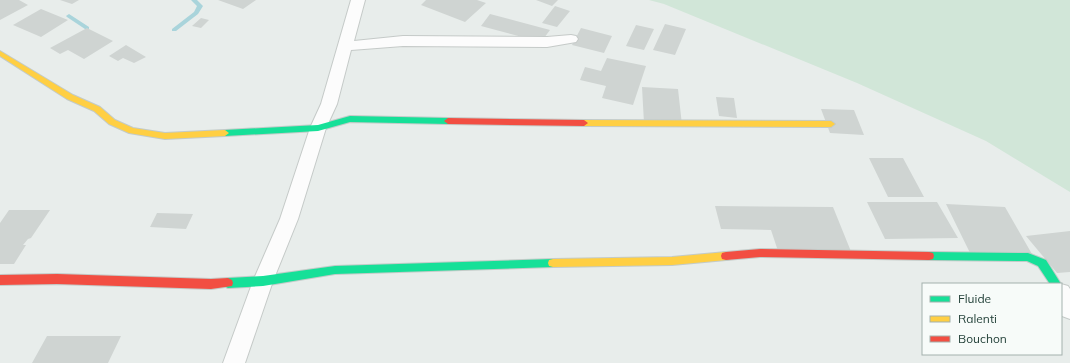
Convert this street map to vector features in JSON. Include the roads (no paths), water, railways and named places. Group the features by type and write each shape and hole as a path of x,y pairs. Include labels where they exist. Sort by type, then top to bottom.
{"street":[{"path":"234,363 263,281 289,218 318,128 329,104 358,0"},
{"path":"345,46 403,41 547,42 571,39"},
{"path":"0,53 70,97 97,109 112,122 132,131 165,136 318,128 350,119 592,123 831,124"},
{"path":"0,280 204,284 263,281 335,270 610,261 672,261 760,253 1028,257 1042,263 1055,283"},
{"path":"1062,295 1070,309"}],"waterway":[{"path":"174,30 196,13 200,6 194,0"},
{"path":"69,16 87,28"}]}
